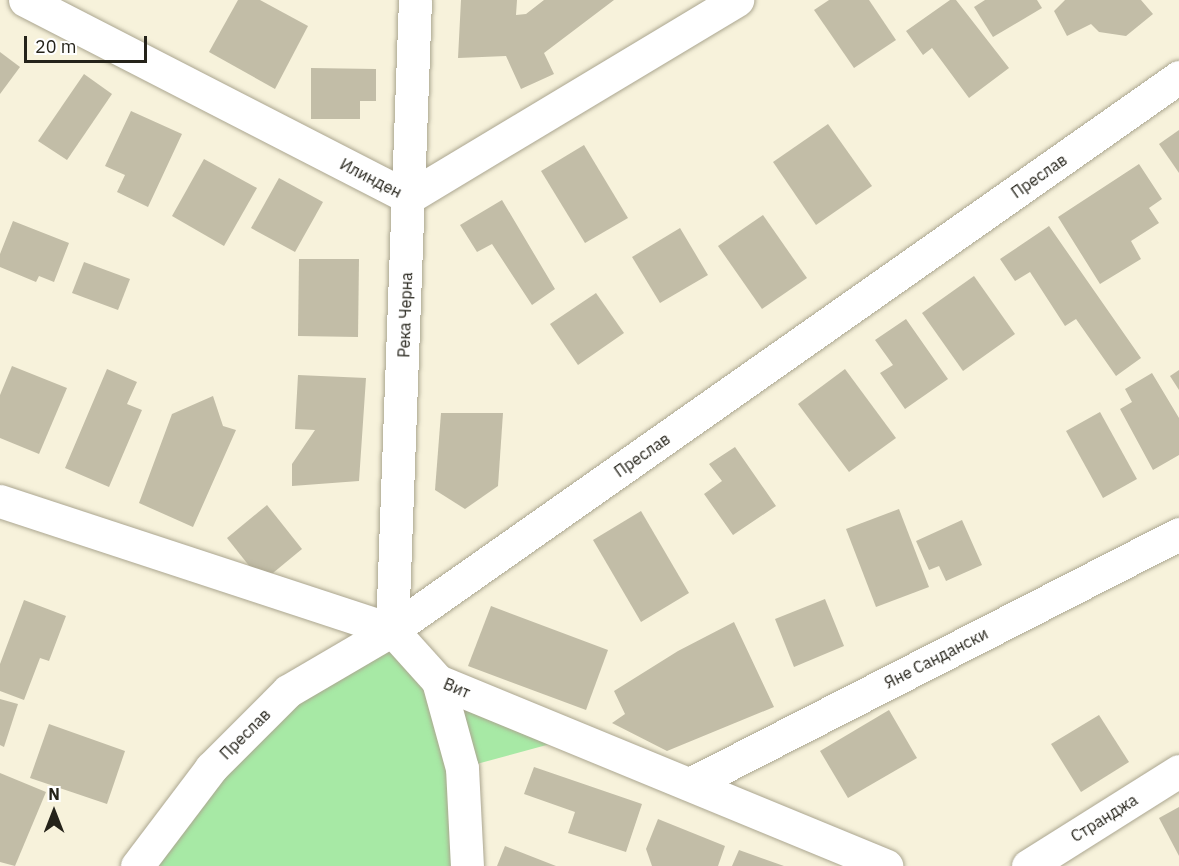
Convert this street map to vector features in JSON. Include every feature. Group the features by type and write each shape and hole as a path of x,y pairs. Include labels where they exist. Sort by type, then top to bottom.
{"street":[{"name":"Илинден","path":"25,0 409,197 737,0"},
{"name":"Река Черна","path":"392,630 409,197 414,0"},
{"name":"Преслав","path":"137,866 211,768 288,691 392,630 1179,77"},
{"name":"Вит","path":"0,501 392,630 438,681 692,783 886,866"},
{"name":"Яне Сандански","path":"692,783 1179,534"},
{"path":"438,681 462,768 467,866"},
{"name":"Странджа","path":"1028,866 1179,771"}],"green space":[{"path":"392,630 438,681 576,737 462,768 467,866 137,866 211,768"}],"building":[{"path":"238,0 260,0 308,26 275,89 209,52"},
{"path":"461,0 517,0 516,15 526,14 544,0 614,0 544,53 554,74 521,89 506,56 458,58"},
{"path":"829,0 869,0 896,40 854,68 814,10"},
{"path":"950,0 956,0 1009,68 969,98 932,48 923,55 906,31"},
{"path":"985,0 1037,0 1042,8 993,37 974,7"},
{"path":"1065,0 1141,0 1153,14 1126,36 1099,32 1091,24 1067,36 1054,11"},
{"path":"0,52 20,67 0,94"},
{"path":"311,68 376,69 376,101 360,101 360,119 311,119"},
{"path":"84,74 112,94 67,160 38,141"},
{"path":"131,111 182,134 148,207 117,192 125,175 105,166"},
{"path":"828,124 872,186 816,225 773,162"},
{"path":"1179,130 1179,173 1159,144"},
{"path":"584,145 628,218 585,243 541,171"},
{"path":"204,159 257,188 224,246 172,216"},
{"path":"1139,164 1162,199 1149,208 1159,223 1131,241 1141,259 1100,284 1058,217"},
{"path":"279,178 323,202 295,252 251,228"},
{"path":"502,200 555,289 532,305 492,244 477,252 460,225"},
{"path":"763,215 807,278 762,309 718,246"},
{"path":"13,221 69,243 54,282 39,276 36,282 0,267 0,254"},
{"path":"1049,226 1141,358 1116,376 1076,319 1065,326 1030,272 1015,281 1000,259"},
{"path":"680,228 708,275 660,303 632,257"},
{"path":"299,259 359,259 358,337 298,336"},
{"path":"84,262 130,279 118,310 72,293"},
{"path":"974,276 1015,334 963,371 922,313"},
{"path":"596,293 624,333 578,365 550,324"},
{"path":"906,319 948,379 905,409 880,373 893,365 875,340"},
{"path":"12,366 67,388 39,454 0,438 0,395"},
{"path":"107,369 137,382 127,404 142,410 109,487 65,468"},
{"path":"845,369 896,438 849,472 798,404"},
{"path":"1179,370 1179,390 1170,376"},
{"path":"1152,373 1179,418 1179,455 1153,470 1120,409 1132,402 1125,389"},
{"path":"298,375 366,378 359,481 292,486 292,464 315,430 295,429"},
{"path":"213,396 223,426 236,430 193,527 139,503 172,414"},
{"path":"1100,412 1137,479 1103,498 1066,431"},
{"path":"441,413 503,413 498,486 465,509 435,490"},
{"path":"735,447 776,506 733,535 704,494 722,481 709,464"},
{"path":"267,505 302,549 262,582 227,538"},
{"path":"899,509 929,587 876,607 846,529"},
{"path":"641,511 689,593 641,622 593,540"},
{"path":"962,520 982,565 946,581 939,566 929,570 916,541"},
{"path":"825,599 844,646 794,667 775,619"},
{"path":"24,600 66,616 49,661 40,658 24,700 0,691 0,664"},
{"path":"491,606 608,650 586,710 468,666"},
{"path":"734,622 774,707 667,751 612,723 625,714 614,691 678,651"},
{"path":"0,699 18,704 4,747 0,745"},
{"path":"889,710 917,758 848,798 820,751"},
{"path":"1099,715 1129,762 1081,792 1051,744"},
{"path":"49,724 125,751 107,804 30,778"},
{"path":"534,767 642,804 626,852 568,833 575,812 524,794"},
{"path":"0,773 46,792 15,866 0,862"},
{"path":"1179,807 1179,856 1159,818"},
{"path":"658,819 725,846 718,866 652,866 646,849"},
{"path":"505,846 556,866 497,866"},
{"path":"739,850 784,866 732,866"}]}
